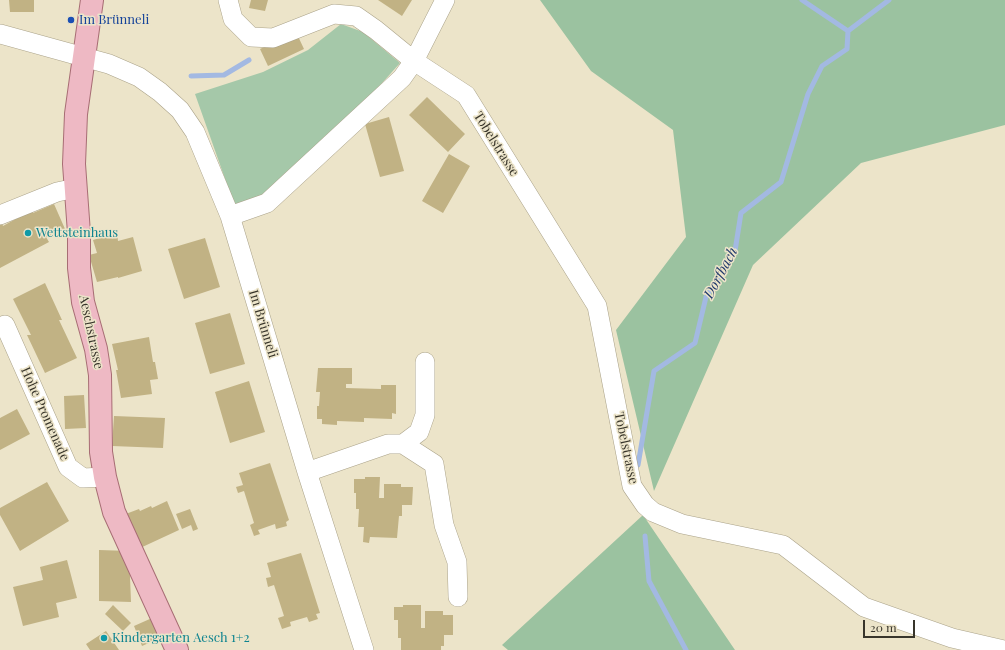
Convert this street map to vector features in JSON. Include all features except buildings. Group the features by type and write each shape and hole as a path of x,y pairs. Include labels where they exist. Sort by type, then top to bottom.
{"main road":[{"name":"Aeschstrasse","path":"92,0 79,92 74,139 74,164 79,268 83,302 96,349 100,374 101,452 105,477 114,512 177,650"}],"street":[{"name":"Tobelstrasse","path":"228,0 233,19 251,37 273,38 334,14 356,16 414,61 466,95 597,306 632,486 645,505 653,512 682,524 783,545 864,607 952,638 1004,650"},
{"path":"230,216 267,203 402,78 414,61 445,0"},
{"name":"Im Brünneli","path":"0,34 109,64 139,77 160,92 180,110 194,132 230,216 307,472 364,650"},
{"path":"0,216 58,192 76,188"},
{"name":"Hohe Promenade","path":"5,325 68,467 83,478 105,477"},
{"path":"403,444 419,432 425,415 425,362"},
{"path":"307,472 388,444 403,444 434,464 444,525 457,562 458,597"}],"green space":[{"path":"540,0 1005,0 1005,125 861,163 753,265 654,491 616,330 686,237 673,130 591,71"},
{"path":"341,24 363,32 400,63 341,129 270,198 235,207 195,94 263,72 308,50"},
{"path":"643,515 735,650 508,650 502,645"}],"waterway":[{"path":"802,0 848,31"},
{"name":"Dorfbach","path":"638,465 654,371 695,343 706,297 735,251 741,213 781,182 808,94 822,66 847,49 848,31 889,0"},
{"path":"191,76 224,75 249,60"},
{"path":"645,536 649,581 686,650"}],"place":[{"name":"Im Brünneli","path":"71,20"},
{"name":"Wettsteinhaus","path":"28,233"},
{"name":"Kindergarten Aesch 1+2","path":"104,638"}]}
